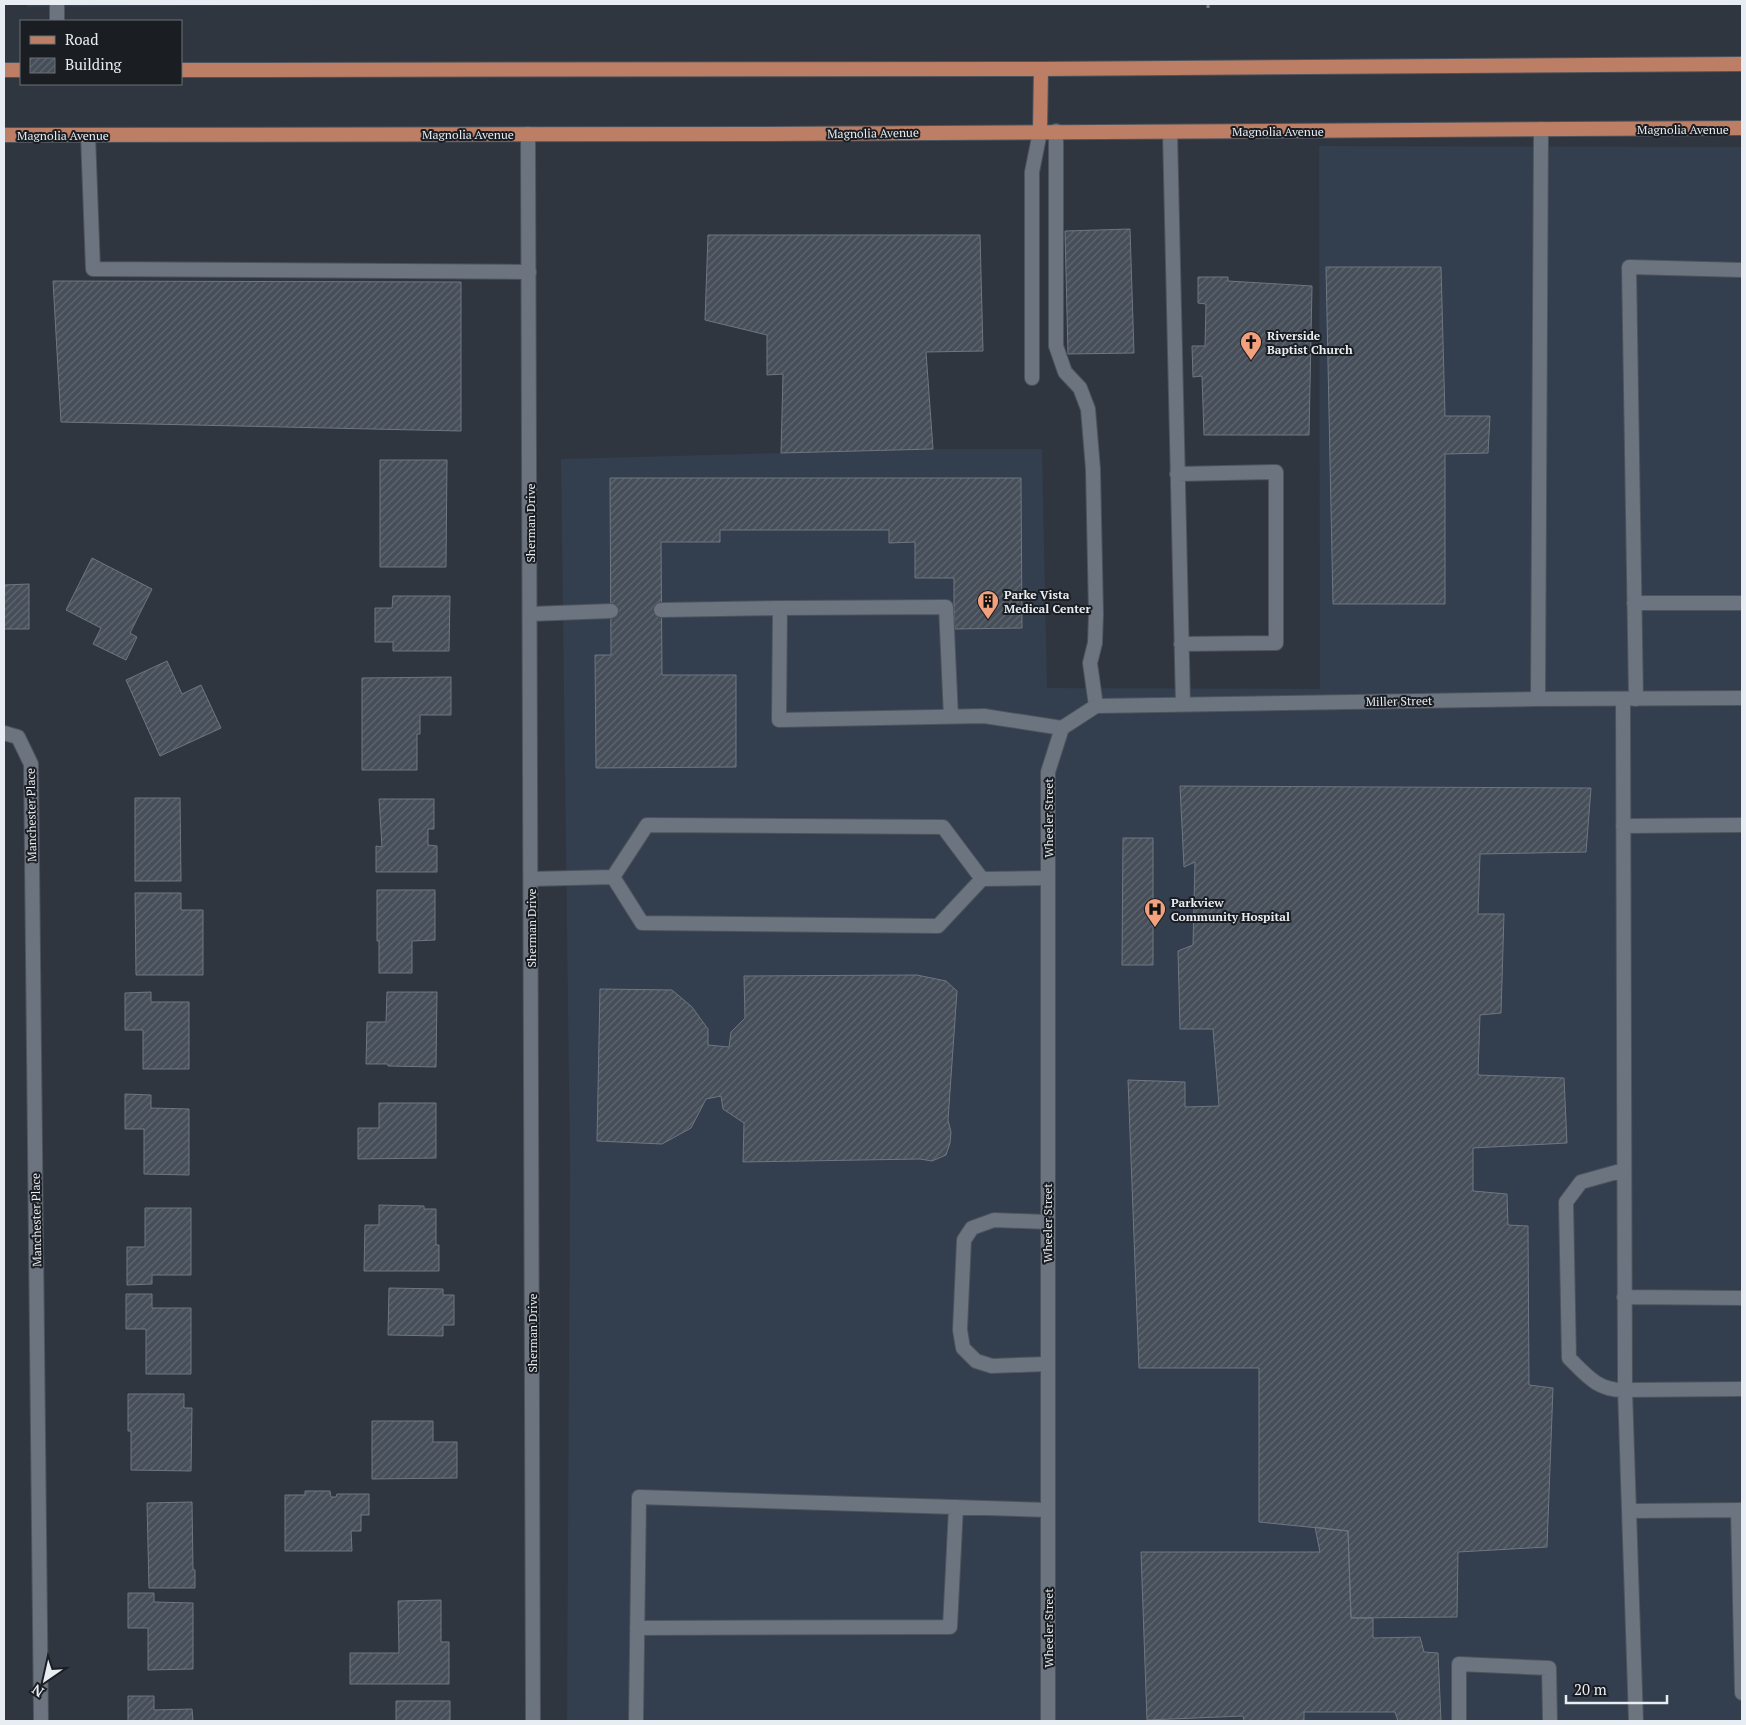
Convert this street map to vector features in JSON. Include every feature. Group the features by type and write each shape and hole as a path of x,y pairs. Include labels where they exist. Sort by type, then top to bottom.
{"main road":[{"path":"182,70 1041,69 1742,64"},
{"path":"1040,132 1041,69"},
{"path":"4,70 20,70"},
{"name":"Magnolia Avenue","path":"4,135 766,134 1742,128"}],"street":[{"path":"57,4 57,20"},
{"path":"1538,699 1541,129"},
{"path":"1032,378 1032,172 1040,132"},
{"path":"780,608 779,720 984,716 1062,728 1096,706 1090,663 1095,643 1096,614 1093,469 1088,409 1080,388 1064,372 1056,346 1056,132"},
{"path":"1170,132 1183,704"},
{"name":"Sherman Drive","path":"528,134 533,1721"},
{"path":"88,135 93,269 529,272"},
{"path":"1636,1721 1625,1390 1624,1297 1623,826 1634,603 1628,267 1742,270"},
{"path":"1177,474 1276,472 1276,643 1181,644"},
{"path":"1634,603 1742,603"},
{"path":"661,610 946,607 951,717"},
{"path":"530,614 611,611"},
{"name":"Miller Street","path":"1096,706 1538,699 1742,698"},
{"name":"Wheeler Street","path":"1048,1721 1048,772 1062,728"},
{"name":"Manchester Place","path":"4,733 18,737 31,764 41,1721"},
{"path":"614,877 647,824 943,827 982,879"},
{"path":"1623,826 1742,826"},
{"path":"531,879 614,877"},
{"path":"614,877 642,923 938,926 982,879 1048,878"},
{"path":"1624,1170 1581,1182 1566,1202 1569,1358 1589,1378 1611,1390 1742,1389"},
{"path":"1047,1222 994,1220 972,1228 964,1240 960,1330 963,1348 976,1360 992,1366 1047,1364"},
{"path":"1624,1297 1742,1298"},
{"path":"636,1721 640,1497 1048,1510"},
{"path":"637,1628 950,1627 956,1507"},
{"path":"1629,1511 1740,1510 1742,1693"},
{"path":"1459,1721 1459,1664 1550,1668 1550,1721"}],"shaded area":[{"path":"27,4 553,4 27,7"},
{"name":"Parkview Community Hospital","path":"1319,146 1742,147 1742,1721 567,1721 570,1166 561,459 933,449 1042,449 1047,688 1320,689"}],"building":[{"path":"1130,229 1134,353 1068,354 1065,231"},
{"path":"708,235 980,235 983,351 926,352 933,449 781,453 783,374 767,375 767,335 705,320"},
{"path":"1326,267 1441,267 1445,416 1490,416 1488,453 1445,454 1445,604 1333,604"},
{"name":"Riverside Baptist Church","path":"1198,277 1228,277 1228,281 1312,286 1309,435 1204,435 1202,376 1193,377 1192,346 1205,346 1206,304 1198,303"},
{"path":"53,281 461,282 461,431 61,422"},
{"path":"380,460 447,460 446,567 380,567"},
{"name":"Parke Vista Medical Center","path":"610,478 1021,478 1022,628 954,629 954,578 915,578 915,542 889,543 889,530 720,530 720,542 661,542 662,675 736,675 736,767 596,768 595,655 611,655"},
{"path":"92,558 152,589 130,633 137,637 126,660 93,644 101,628 66,610"},
{"path":"29,584 29,629 4,629 4,585"},
{"path":"393,596 450,596 449,651 393,651 393,642 375,642 375,608 392,608"},
{"path":"167,661 182,694 201,685 221,728 160,756 126,680"},
{"path":"451,677 451,715 420,715 420,734 417,734 417,770 362,770 362,678"},
{"path":"1180,786 1591,788 1586,852 1480,854 1478,914 1504,914 1501,1013 1480,1015 1478,1075 1564,1078 1567,1143 1473,1148 1473,1191 1507,1194 1508,1225 1528,1226 1529,1385 1553,1388 1547,1547 1458,1552 1457,1617 1351,1618 1348,1531 1259,1522 1259,1368 1139,1368 1128,1080 1185,1082 1185,1107 1219,1106 1213,1029 1180,1029 1178,951 1193,945 1195,862 1184,867"},
{"path":"135,798 180,798 181,881 135,881"},
{"path":"379,799 434,799 434,829 428,829 428,845 437,846 437,872 376,872 376,846 382,847"},
{"name":"Parkview Community Hospital","path":"1123,838 1153,838 1153,965 1122,965"},
{"path":"377,890 435,890 435,940 412,941 412,973 379,973"},
{"path":"135,893 181,893 181,910 203,910 203,975 136,975"},
{"path":"917,975 946,981 957,991 948,1120 951,1132 946,1155 932,1161 920,1159 743,1162 744,1123 723,1109 721,1096 706,1099 691,1128 662,1144 597,1141 600,989 672,990 692,1007 708,1029 708,1045 729,1047 731,1032 745,1018 744,976"},
{"path":"151,992 151,1002 189,1002 189,1069 143,1069 143,1030 125,1030 125,993"},
{"path":"387,992 437,992 436,1067 366,1064 367,1022 386,1022"},
{"path":"125,1094 151,1095 151,1108 189,1109 189,1175 144,1174 144,1129 125,1129"},
{"path":"379,1103 436,1103 436,1158 358,1159 358,1128 379,1128"},
{"path":"379,1205 424,1206 424,1209 436,1209 436,1245 439,1245 439,1271 364,1271 365,1225 379,1225"},
{"path":"145,1208 191,1208 191,1275 152,1275 152,1284 127,1285 127,1247 145,1247"},
{"path":"389,1288 443,1289 443,1295 454,1295 454,1325 443,1325 443,1336 388,1335"},
{"path":"126,1294 152,1294 152,1308 191,1308 191,1374 146,1374 146,1329 126,1329"},
{"path":"128,1394 184,1394 184,1408 192,1408 191,1471 131,1470 131,1431 128,1431"},
{"path":"372,1421 433,1421 433,1442 457,1442 457,1478 372,1479"},
{"path":"305,1491 330,1491 331,1497 336,1497 337,1494 369,1494 369,1515 361,1515 361,1531 351,1531 352,1551 285,1551 285,1495 305,1495"},
{"path":"192,1502 195,1588 149,1588 147,1503"},
{"path":"1315,1527 1348,1531 1351,1618 1373,1618 1373,1638 1420,1637 1424,1652 1438,1653 1441,1721 1398,1721 1395,1712 1304,1712 1304,1721 1244,1721 1243,1716 1147,1720 1141,1552 1320,1552"},
{"path":"128,1593 154,1593 154,1602 193,1603 193,1669 148,1670 148,1628 128,1628"},
{"path":"441,1600 441,1642 449,1642 449,1684 350,1684 350,1653 399,1653 398,1601"},
{"path":"128,1696 154,1696 154,1710 192,1709 193,1721 128,1721"},
{"path":"396,1701 450,1701 450,1721 396,1721"}],"place":[{"name":"Riverside Baptist Church","path":"1251,361"},
{"name":"Parke Vista Medical Center","path":"988,620"},
{"name":"Parkview Community Hospital","path":"1155,928"}]}
